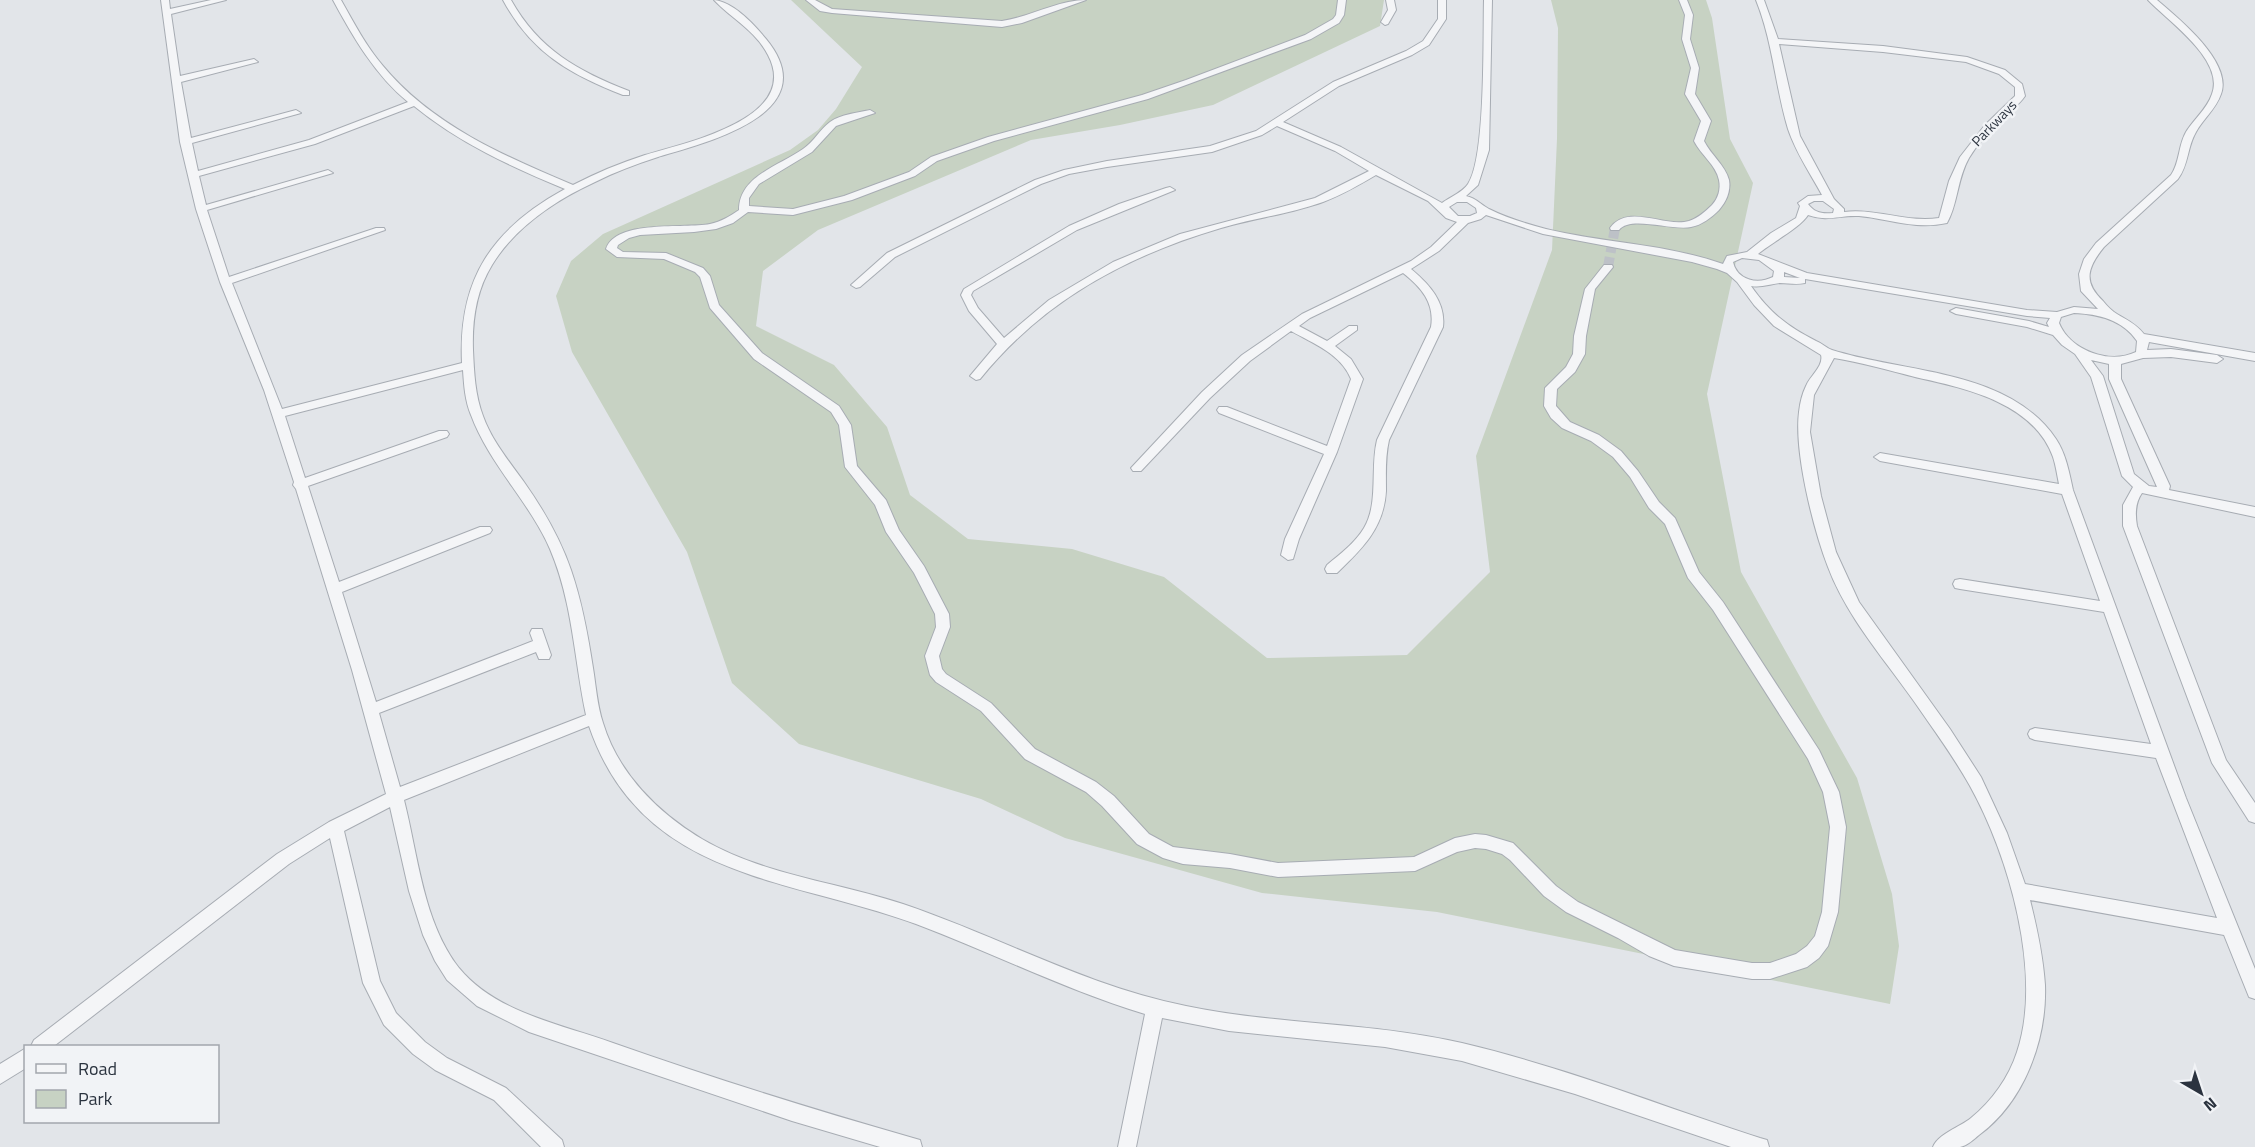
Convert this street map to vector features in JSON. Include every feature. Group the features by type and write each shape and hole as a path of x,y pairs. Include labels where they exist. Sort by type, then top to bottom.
{"street":[{"path":"222,0 166,6 185,142 201,209 225,282 278,414 299,485 336,589 372,710 432,937 453,974 487,1003 507,1014 735,1094 816,1120 913,1147"},
{"path":"337,0 346,20 370,55 391,81 414,103 474,145 573,189"},
{"path":"507,0 527,34 547,53 574,70 626,93"},
{"path":"718,0 755,30 772,51 779,76 772,98 755,116 726,132 627,164 573,189 544,208 518,228 497,250 482,274 469,311 471,392 479,422 492,446 543,520 566,574 581,629 594,718 614,765 632,791 669,827 706,851 745,868 775,878 852,895 913,914 1060,976 1155,1008 1243,1024 1426,1044 1458,1051 1551,1078 1760,1147"},
{"path":"810,0 823,9 832,11 984,24 1019,21 1082,0"},
{"path":"745,209 788,213 840,201 912,174 934,159 991,139 1062,118 1133,101 1181,85 1308,37 1336,21 1340,15 1342,0"},
{"path":"1385,22 1392,10 1390,0"},
{"path":"856,285 891,255 1038,182 1087,168 1212,149 1248,138 1278,123 1324,91 1409,53 1426,42 1436,31 1442,19 1442,0"},
{"path":"1479,210 1473,185 1486,140 1488,0"},
{"path":"1615,228 1618,224 1632,220 1681,226 1695,223 1713,210 1723,196 1721,173 1699,141 1706,121 1690,94 1695,68 1687,46 1686,33 1689,15 1683,0"},
{"path":"1760,0 1768,19 1793,132 1819,183 1835,207"},
{"path":"2074,310 2082,301 2086,291 2084,274 2089,259 2100,245 2175,177 2183,164 2189,137 2215,98 2218,87 2215,71 2201,48 2186,30 2152,0"},
{"name":"Parkways","path":"1773,41 1883,49 1967,60 2002,72 2019,86 2020,96 2017,100 1985,130 1967,153 1955,179 1943,221 1929,225 1835,207"},
{"path":"176,80 254,62"},
{"path":"194,175 304,144 414,103"},
{"path":"185,142 296,113"},
{"path":"870,113 849,117 833,124 809,150 755,182 744,198 745,209 742,214 703,229 626,236 616,240 611,249 621,255 666,256 699,270 705,276 714,306 758,356 836,409 845,425 847,454 851,467 881,503 892,532 920,570 942,614 943,627 932,656 935,671 947,682 986,707 1030,754 1100,794 1143,839 1169,853 1278,870 1415,864 1465,842 1486,842 1507,849 1516,855 1550,891 1572,907 1665,955 1752,971 1787,968 1813,952 1822,940 1830,912 1838,827 1836,810 1827,784 1808,745 1718,606 1689,568 1670,521 1654,505 1634,474 1617,454 1595,438 1566,425 1555,415 1550,406 1551,388 1572,369 1579,354 1580,336 1590,289 1608,267"},
{"path":"1278,123 1338,149 1428,197 1446,212 1465,220"},
{"path":"976,376 1002,343 1026,322 1053,303 1120,265 1198,232 1322,199 1376,171"},
{"path":"201,209 328,173"},
{"path":"1750,255 1797,222 1804,214 1803,203 1817,191 1819,183"},
{"path":"1449,234 1451,227 1445,203 1473,185"},
{"path":"1002,343 973,309 966,295 969,289 1083,223 1170,190"},
{"path":"1428,197 1454,199 1508,221 1583,238 1695,258 1731,258 1750,255 1805,276 2027,313 2057,315 2074,310 2092,311 2111,316 2129,326 2140,337 2144,346 2141,354"},
{"path":"1810,198 1835,207"},
{"path":"1797,222 1823,217 1835,207"},
{"path":"1804,208 1812,214 1823,217"},
{"path":"1137,468 1219,382 1246,358 1290,326 1332,303 1405,269 1435,249 1449,234 1479,210"},
{"path":"225,282 380,230"},
{"path":"1765,243 1772,263 1780,275 1776,280"},
{"path":"1695,258 1730,271 1784,328 1826,352 1964,383 2011,403 2030,417 2051,441 2059,457 2067,490 2161,752 2255,991"},
{"path":"1730,271 1728,262 1731,258"},
{"path":"1332,569 1363,540 1374,522 1383,441 1398,404 1437,330 1438,314 1433,299 1423,285 1405,269"},
{"path":"1740,279 1763,284 1776,280 1806,282 2020,322 2056,333 2078,350 2097,376 2126,473 2140,487 2159,493 2255,512"},
{"path":"1758,303 1763,284"},
{"path":"2086,291 2111,316"},
{"path":"2056,333 2053,323 2057,315"},
{"path":"1288,555 1292,539 1331,452 1357,380 1350,363 1290,326"},
{"path":"1326,347 1353,328"},
{"path":"2140,337 2255,357"},
{"path":"2078,350 2115,361 2131,359 2141,354 2171,353 2255,366"},
{"path":"1826,352 1828,361 1808,394 1803,424 1804,440 1829,553 1854,607 1942,730 1976,783 2001,840 2018,890 2033,956 2036,1011 2028,1048 2012,1084 1990,1115 1972,1130 1942,1147"},
{"path":"2115,361 2115,379 2164,486 2164,490 2159,493"},
{"path":"278,414 469,365"},
{"path":"1223,410 1331,452"},
{"path":"299,485 443,434"},
{"path":"1880,457 2067,490"},
{"path":"2140,487 2130,500 2128,517 2130,526 2220,763 2255,816"},
{"path":"336,589 485,530"},
{"path":"1960,584 2109,608"},
{"path":"372,710 541,644"},
{"path":"43,1045 283,859 335,827 395,798 594,718"},
{"path":"2036,734 2161,752"},
{"path":"335,827 372,983 390,1019 418,1048 441,1064 500,1094 555,1147"},
{"path":"2018,890 2230,928"},
{"path":"1127,1147 1155,1008"},
{"path":"0,1075 24,1059"}],"green space":[{"path":"791,0 1384,0 1380,26 1213,105 1120,125 1031,140 818,230 763,271 756,326 834,365 887,427 910,495 968,539 1072,549 1164,577 1267,658 1407,655 1490,572 1476,456 1552,250 1557,139 1558,28 1551,0 1706,0 1712,18 1730,139 1753,183 1707,394 1741,572 1857,778 1892,894 1899,946 1890,1004 1437,912 1262,893 1065,838 981,799 799,744 732,683 687,552 572,352 556,296 571,261 603,234 790,150 818,130 836,109 862,67"}],"tunnel":[{"path":"1608,267 1615,228"}]}
